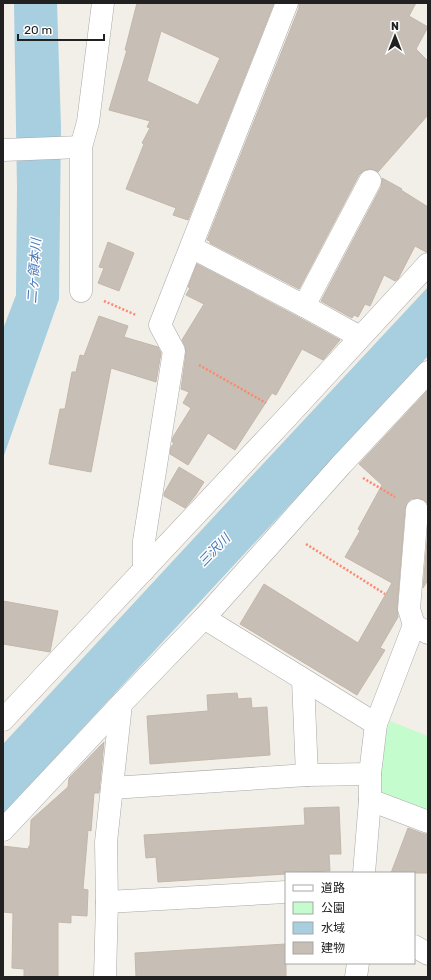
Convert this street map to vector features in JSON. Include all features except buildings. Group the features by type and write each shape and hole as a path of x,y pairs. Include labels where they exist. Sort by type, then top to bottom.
{"street":[{"path":"81,291 81,147 88,122 103,3"},
{"path":"144,570 144,541 174,351 160,325 287,3"},
{"path":"3,150 81,147"},
{"path":"304,306 370,181"},
{"path":"191,247 304,306 360,338"},
{"path":"3,720 288,416 428,264"},
{"path":"3,830 204,618 340,465 428,372"},
{"path":"364,872 370,800 370,774 376,724 417,622 417,510"},
{"path":"204,618 376,724"},
{"path":"303,680 307,775"},
{"path":"105,977 107,902 106,842 121,704"},
{"path":"112,788 307,775 370,774"},
{"path":"370,800 428,822"},
{"path":"107,902 285,892"},
{"path":"415,947 428,954"},
{"path":"356,977 358,964"}],"path":[{"path":"81,291 160,325"},
{"path":"174,351 288,416"},
{"path":"340,465 417,510"},
{"path":"284,529 417,622"}],"green space":[{"path":"390,721 428,736 428,811 379,791 386,732"}],"water":[{"name":"二ヶ領本川","path":"14,3 57,3 61,127 59,299 3,458 3,329 16,295 17,189"},
{"name":"三沢川","path":"428,287 428,356 3,814 3,744"}]}
